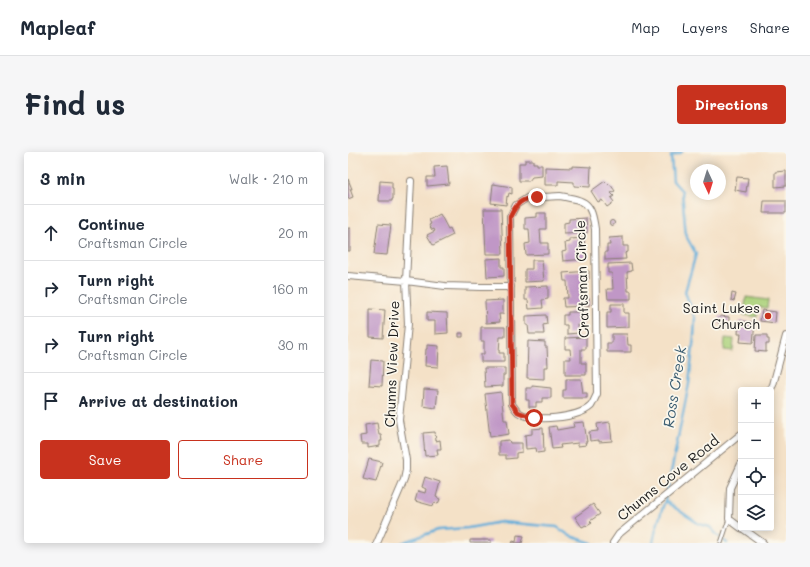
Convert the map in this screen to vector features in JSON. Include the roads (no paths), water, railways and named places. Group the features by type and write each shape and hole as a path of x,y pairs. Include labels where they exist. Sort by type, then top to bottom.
{"street":[{"name":"Chunns View Drive","path":"377,543 404,480 406,470 399,420 408,324 406,281 411,181"},
{"name":"Craftsman Circle","path":"560,196 579,199 589,206 594,217 595,229 597,394 591,406 577,414 547,418 534,418 518,412 512,404 511,287 510,217 516,205 527,198 560,196"},
{"path":"348,276 445,286 481,288 511,287"},
{"path":"772,387 786,336"},
{"name":"Chunns Cove Road","path":"613,543 620,534 738,436"},
{"path":"738,471 730,488 729,519 738,526"},
{"path":"745,531 763,543"}],"lane":[{"path":"720,543 729,519"}],"waterway":[{"name":"Ross Creek","path":"667,492 689,384 695,318 685,292 696,254 686,236 682,191 673,181 671,156 682,152"},
{"name":"Ross Creek","path":"653,543 666,497"},
{"path":"665,501 699,524 710,527 719,537"},
{"path":"402,543 438,530 468,528 501,522 557,527 570,536 592,543"},
{"path":"724,540 727,543"}],"place":[{"name":"Saint Lukes Church","path":"768,316"}]}
